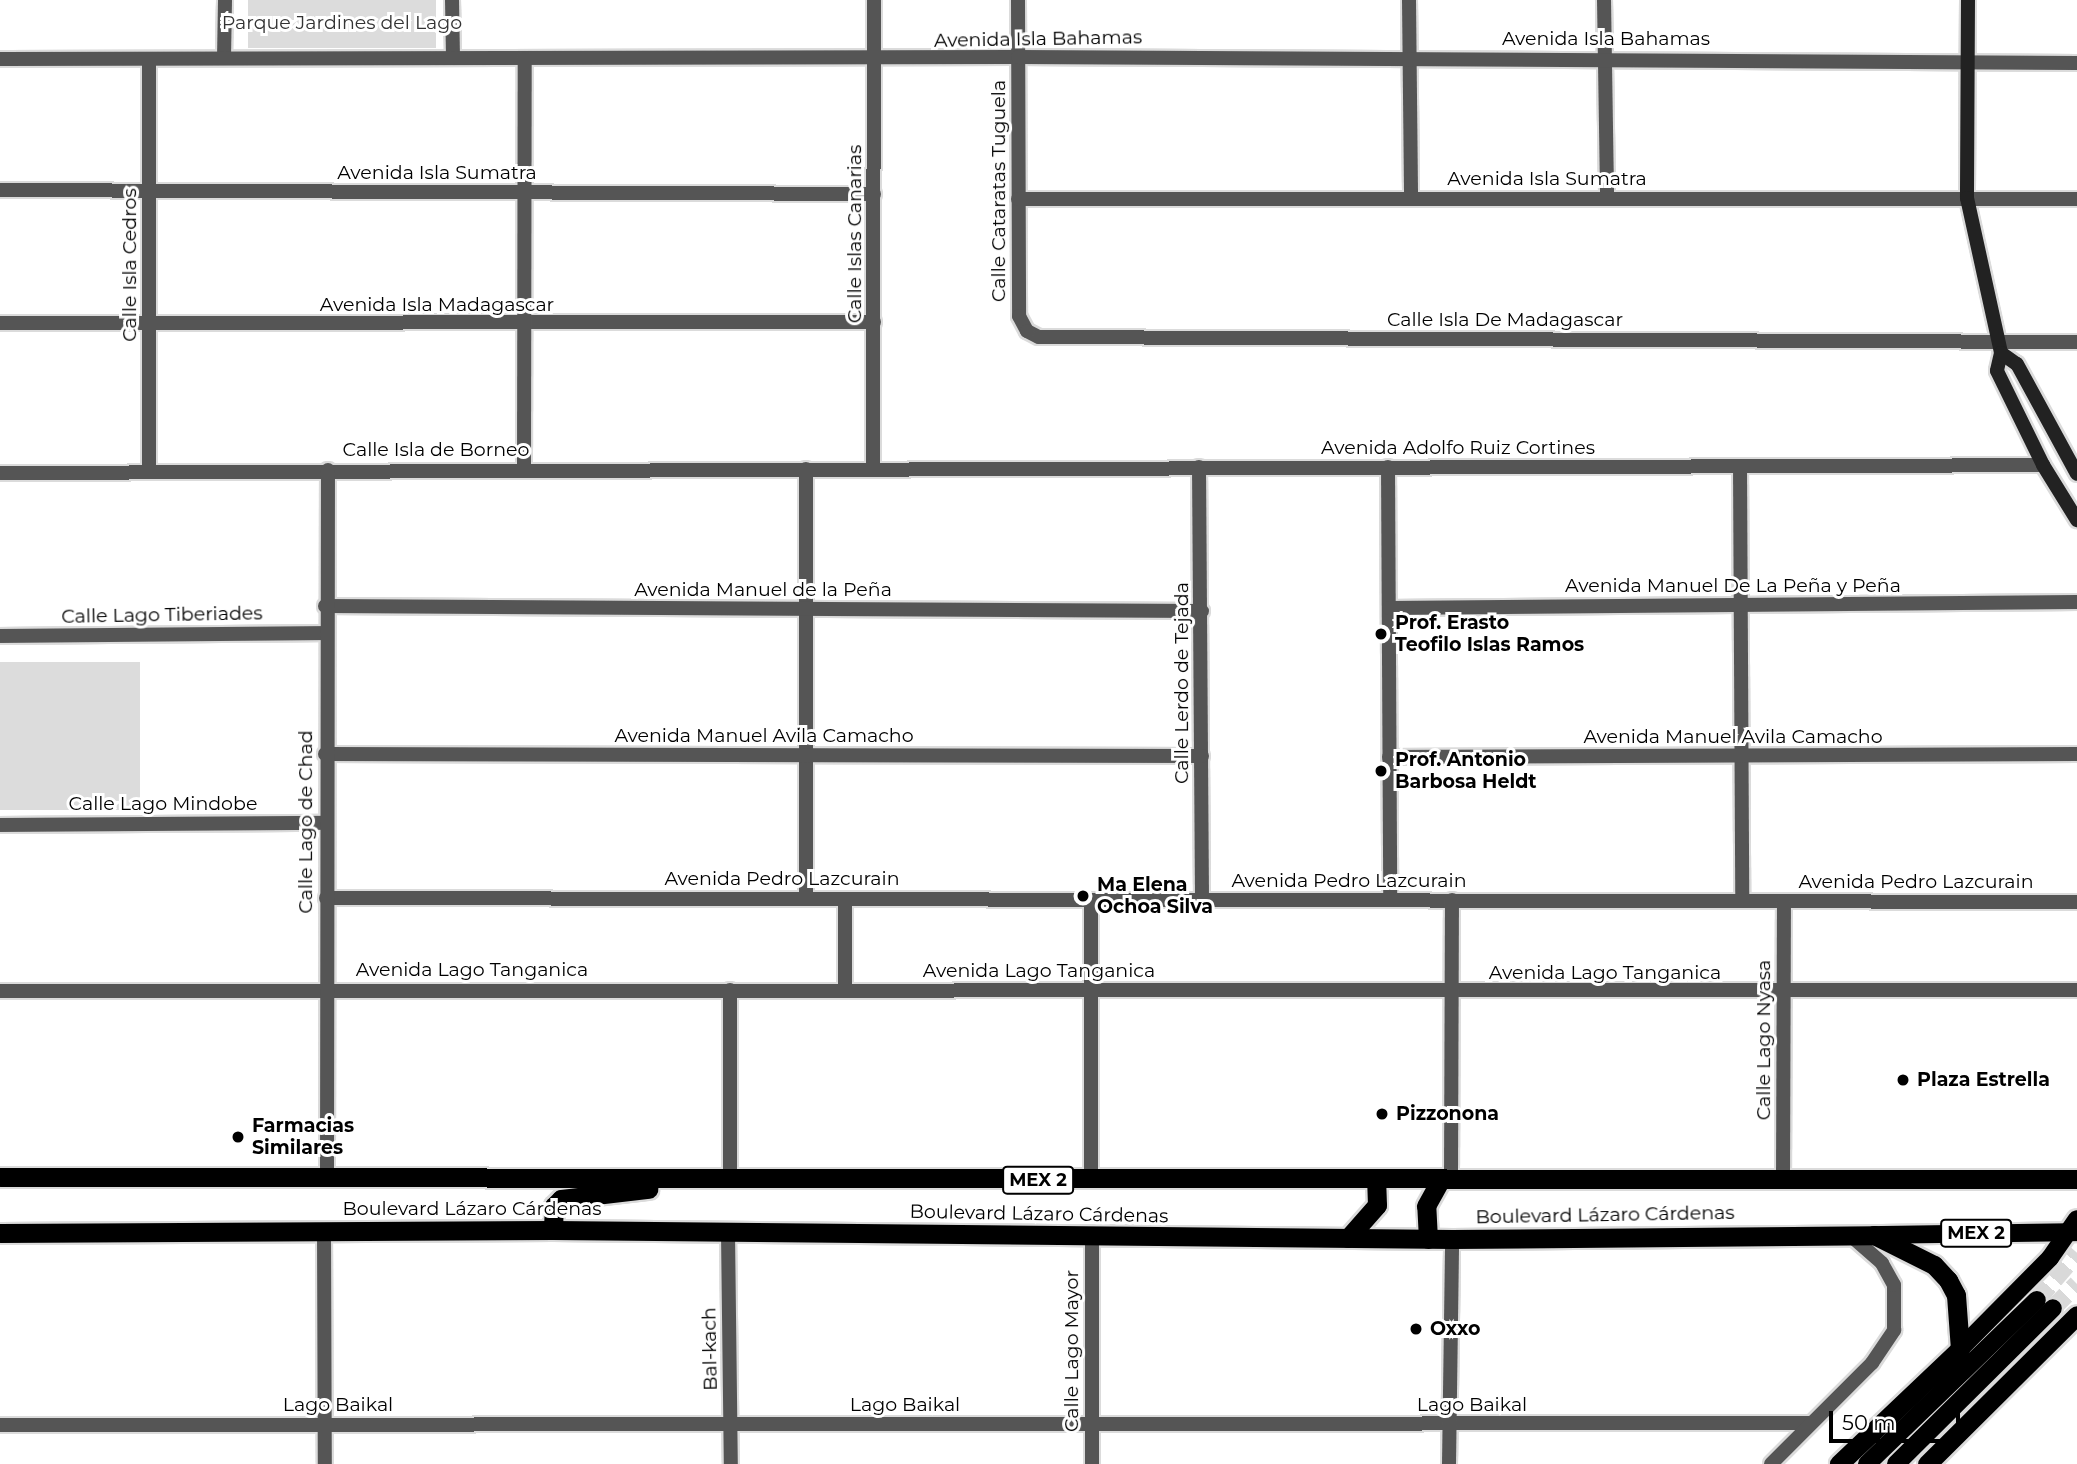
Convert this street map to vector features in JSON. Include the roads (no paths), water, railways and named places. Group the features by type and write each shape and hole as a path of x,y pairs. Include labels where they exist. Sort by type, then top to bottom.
{"highway":[{"name":"Boulevard Lázaro Cárdenas","path":"0,1177 327,1174 730,1180 2077,1179"},
{"path":"1348,1238 1377,1205 1376,1178"},
{"path":"1428,1239 1426,1206 1446,1178"},
{"path":"553,1230 554,1206 561,1199 666,1187 690,1179"},
{"name":"Boulevard Lázaro Cárdenas","path":"0,1233 553,1230 1428,1239 1874,1235"},
{"path":"1839,1464 1960,1349 1956,1295 1948,1280 1934,1265 1874,1235"},
{"path":"1927,1464 2077,1315"}],"main road":[{"path":"1968,0 1967,198 1999,347 1997,371 2043,465 2077,520"},
{"path":"1999,347 2017,364 2077,474"},
{"path":"1960,1349 2075,1228"},
{"name":"Boulevard Lázaro Cárdenas","path":"1874,1235 2075,1228"},
{"path":"1867,1464 2045,1304 1896,1464"}],"street":[{"path":"224,58 225,0"},
{"path":"452,0 453,58"},
{"name":"Calle Islas Canarias","path":"873,467 874,0"},
{"name":"Calle Cataratas Tuguela","path":"1018,0 1018,316 1033,334"},
{"path":"1409,0 1411,199"},
{"path":"1604,0 1607,198"},
{"name":"Avenida Isla Bahamas","path":"0,59 526,58 874,61 1018,57 1605,58 2077,63"},
{"path":"524,468 526,58"},
{"name":"Calle Isla Cedros","path":"149,59 149,472"},
{"name":"Avenida Isla Sumatra","path":"0,190 874,194"},
{"name":"Avenida Isla Sumatra","path":"1018,199 2077,199"},
{"name":"Avenida Isla Madagascar","path":"0,323 526,324 874,321"},
{"name":"Calle Isla De Madagascar","path":"1033,334 1978,342 1999,347 2077,342"},
{"name":"Avenida Adolfo Ruiz Cortines","path":"873,467 2043,465"},
{"path":"1740,466 1742,901"},
{"name":"Calle Isla de Borneo","path":"0,472 873,467"},
{"name":"Calle Lerdo de Tejada","path":"1199,467 1202,899"},
{"path":"1388,467 1390,900"},
{"path":"806,469 806,899"},
{"name":"Calle Lago de Chad","path":"327,1174 325,606 328,470"},
{"name":"Avenida Manuel De La Peña y Peña","path":"1389,608 2077,602"},
{"name":"Avenida Manuel de la Peña","path":"325,606 1202,611"},
{"name":"Calle Lago Tiberiades","path":"0,636 325,633"},
{"name":"Avenida Manuel Avila Camacho","path":"325,754 1202,756"},
{"name":"Avenida Manuel Avila Camacho","path":"1389,757 2077,754"},
{"name":"Calle Lago Mindobe","path":"0,825 326,823"},
{"name":"Avenida Pedro Lazcurain","path":"326,898 2077,902"},
{"path":"845,899 845,990"},
{"path":"1091,900 1091,1180"},
{"path":"1446,1178 1452,900"},
{"name":"Calle Lago Nyasa","path":"1783,1180 1784,902"},
{"path":"730,990 730,1180"},
{"name":"Avenida Lago Tanganica","path":"0,991 1091,990 1452,993 2077,990"},
{"path":"324,1231 325,1464"},
{"name":"Bal-kach","path":"728,1233 730,1464"},
{"path":"1771,1464 1872,1363 1894,1330 1894,1285 1882,1263 1850,1235"},
{"name":"Calle Lago Mayor","path":"1091,1237 1092,1464"},
{"path":"1448,1464 1452,1239"},
{"name":"Lago Baikal","path":"0,1425 1810,1423"}],"tunnel":[{"path":"2037,1300 2077,1253"},
{"path":"2053,1308 2077,1284"}],"place":[{"name":"Prof. Erasto Teofilo Islas Ramos","path":"1381,634"},
{"name":"Prof. Antonio Barbosa Heldt","path":"1381,771"},
{"name":"Ma Elena Ochoa Silva","path":"1083,896"},
{"name":"Plaza Estrella","path":"1903,1080"},
{"name":"Pizzonona","path":"1382,1114"},
{"name":"Farmacias Similares","path":"238,1137"},
{"name":"Oxxo","path":"1416,1329"}],"park label":[{"name":"Parque Jardines del Lago","path":"342,23"}]}
